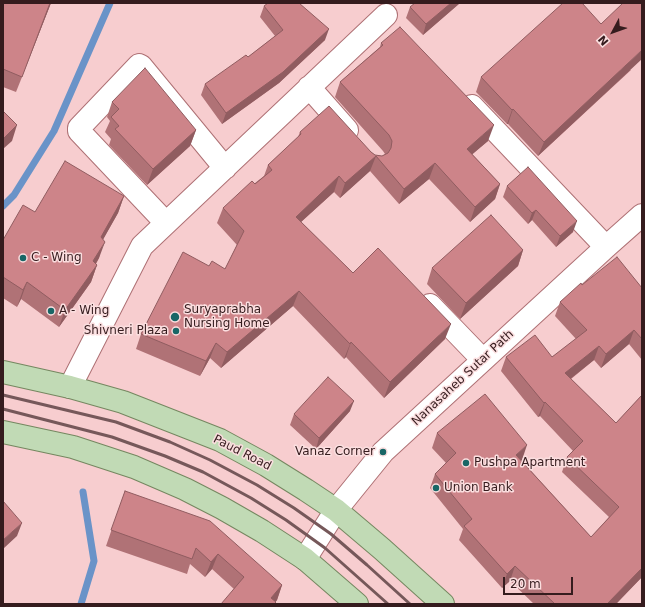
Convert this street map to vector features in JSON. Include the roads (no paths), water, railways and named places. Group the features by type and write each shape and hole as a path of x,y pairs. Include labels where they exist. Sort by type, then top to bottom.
{"main road":[{"name":"Paud Road","path":"3,372 70,387 123,402 220,440 266,465 336,510 443,604"},
{"path":"6,436 73,447 134,467 185,489 262,531 305,559 357,604"}],"street":[{"path":"70,387 142,246 388,15"},
{"path":"166,223 79,131 79,128 139,65 225,168"},
{"path":"309,88 358,142"},
{"path":"458,90 606,247"},
{"name":"Nanasaheb Sutar Path","path":"305,559 336,510 383,452 642,215"},
{"path":"414,289 483,360"}],"waterway":[{"path":"3,206 14,195 54,131 110,3"},
{"path":"81,604 94,561 83,492"}],"railway":[{"path":"3,395 116,422 170,442 210,460 257,485 294,508 331,534 410,604"},
{"path":"3,409 112,437 165,456 203,472 251,498 286,520 325,548 388,604"}],"place":[{"name":"C - Wing","path":"23,258"},
{"name":"A - Wing","path":"51,311"},
{"name":"Suryaprabha Nursing Home","path":"175,317"},
{"name":"Shivneri Plaza","path":"176,331"},
{"name":"Vanaz Corner","path":"383,452"},
{"name":"Pushpa Apartment","path":"466,463"},
{"name":"Union Bank","path":"436,488"}]}
